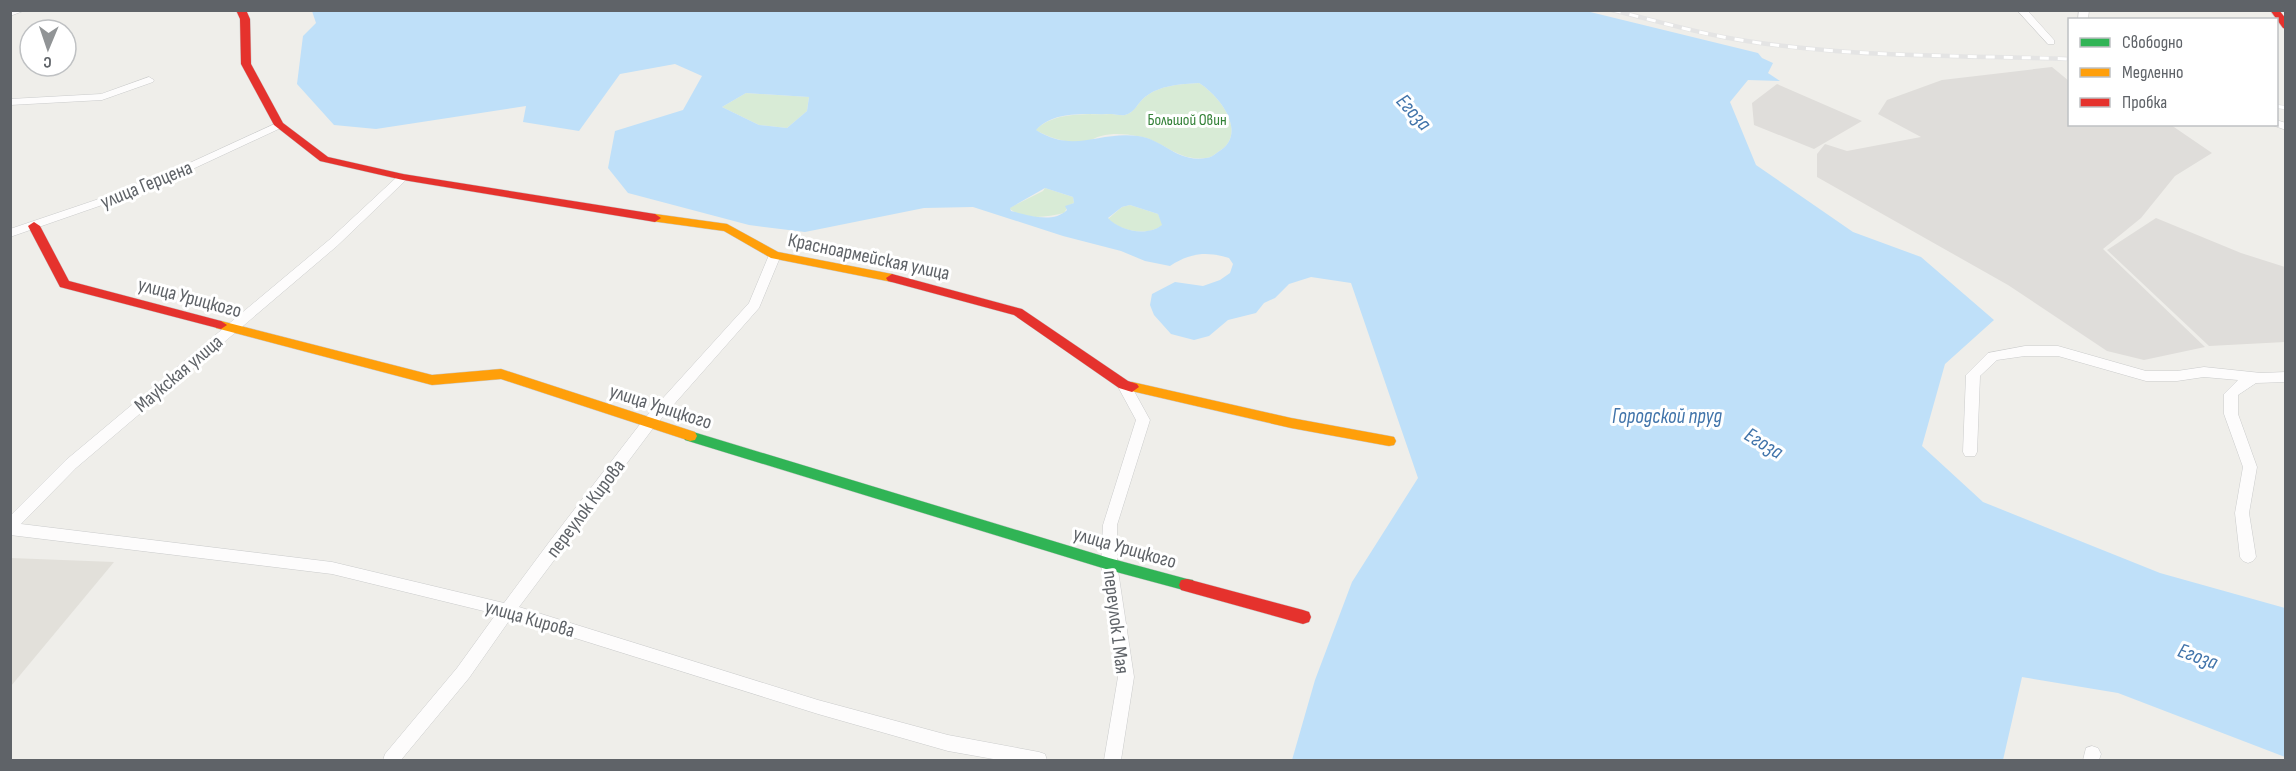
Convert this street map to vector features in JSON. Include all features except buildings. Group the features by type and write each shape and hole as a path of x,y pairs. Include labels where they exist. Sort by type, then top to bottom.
{"street":[{"path":"10,13 22,10"},
{"name":"Красноармейская улица","path":"241,10 245,19 246,64 279,125 324,159 404,177 583,208 727,228 774,255 898,279 1018,312 1124,385 1291,423 1389,441"},
{"path":"2021,10 2051,42"},
{"path":"2274,10 2286,26"},
{"path":"10,102 102,97 149,80"},
{"name":"улица Герцена","path":"10,233 150,185 279,125"},
{"name":"Маукская улица","path":"10,528 71,464 333,243 404,177"},
{"name":"улица Урицкого","path":"34,226 64,284 432,380 501,374 650,423 1109,564 1303,617"},
{"name":"переулок Кирова","path":"391,760 463,673 555,545 650,423 755,305 774,255"},
{"path":"1970,452 1972,375 1993,356 2025,351 2058,351 2146,376 2177,376 2204,372 2261,378 2286,377"},
{"path":"2248,556 2242,513 2250,467 2231,414 2231,394 2242,382 2261,378"},
{"name":"переулок 1 Мая","path":"1112,760 1126,677 1109,564 1110,525 1143,420 1124,385"},
{"name":"улица Кирова","path":"10,528 332,568 509,611 818,707 948,744 1039,760"}],"shaded area":[{"path":"2052,67 2068,80 2068,126 2172,126 2212,153 2175,176 2141,218 2103,249 2205,347 2144,360 2107,351 2008,285 1817,177 1817,154 1825,144 1847,151 1921,137 1878,114 1887,100 1942,80"},
{"path":"1777,84 1862,121 1814,149 1754,125 1752,103"},
{"path":"2156,218 2241,253 2285,267 2285,342 2209,346 2107,250"},
{"path":"10,558 114,562 11,686"}],"green space":[{"name":"Большой Овин","path":"1199,83 1222,106 1231,126 1231,135 1227,144 1209,157 1186,157 1154,141 1133,135 1110,134 1088,141 1075,142 1054,138 1035,130 1052,120 1071,115 1125,115 1145,97 1157,90"},
{"path":"746,93 809,97 807,111 787,128 759,125 722,107"},
{"path":"1045,188 1073,197 1074,203 1069,205 1064,213 1042,217 1021,215 1009,208 1043,191"},
{"path":"1130,205 1158,214 1163,225 1142,232 1120,227 1108,219 1122,207"}],"water":[{"name":"Городской пруд","path":"1582,10 1758,53 1762,58 1773,63 1768,73 1780,81 1748,80 1730,102 1756,165 1853,232 1921,257 1994,320 1945,364 1922,446 1983,502 2160,573 2285,608 2285,757 2118,693 2022,677 2003,760 1292,760 1315,680 1352,582 1418,478 1351,283 1311,277 1289,284 1275,298 1264,303 1256,313 1228,320 1209,336 1194,340 1171,334 1154,315 1150,305 1152,294 1175,282 1203,286 1220,280 1230,273 1233,264 1229,258 1213,254 1198,254 1184,258 1170,266 1145,261 1121,251 1063,236 973,207 924,208 805,232 749,225 628,193 608,168 615,131 683,110 702,76 675,64 620,74 579,131 523,122 526,106 376,129 334,125 297,84 303,36 316,23 312,11","holes":["1199,83 1222,106 1228,116 1231,135 1227,144 1216,153 1209,157 1196,159 1178,154 1155,141 1138,136 1111,136 1074,141 1050,137 1036,130 1061,116 1125,115 1151,93 1171,86","746,93 809,97 807,111 787,128 759,125 722,107","1045,188 1073,197 1074,203 1065,206 1067,210 1061,214 1047,218 1011,211 1010,208","1130,205 1158,214 1162,225 1149,231 1134,231 1119,226 1108,218 1122,207"]}],"railway":[{"path":"1612,10 1723,37 1809,49 2068,59"},
{"path":"2278,106 2286,108"}],"traffic: fast":[{"path":"690,436 1109,564 1187,585"}],"traffic: slow":[{"path":"655,218 727,228 775,255 892,278"},
{"path":"221,325 432,380 501,374 690,436"},
{"path":"1132,387 1291,423 1389,441"}],"traffic: jam":[{"path":"241,10 245,19 246,64 279,125 324,159 403,177 655,218"},
{"path":"2274,10 2286,26"},
{"path":"34,226 64,284 221,325"},
{"path":"892,278 1018,312 1124,385 1132,387"},
{"path":"1187,585 1303,617"}],"water label":[{"name":"Егоза","path":"1414,112"},
{"name":"Егоза","path":"1764,443"},
{"name":"Егоза","path":"2198,656"}]}
